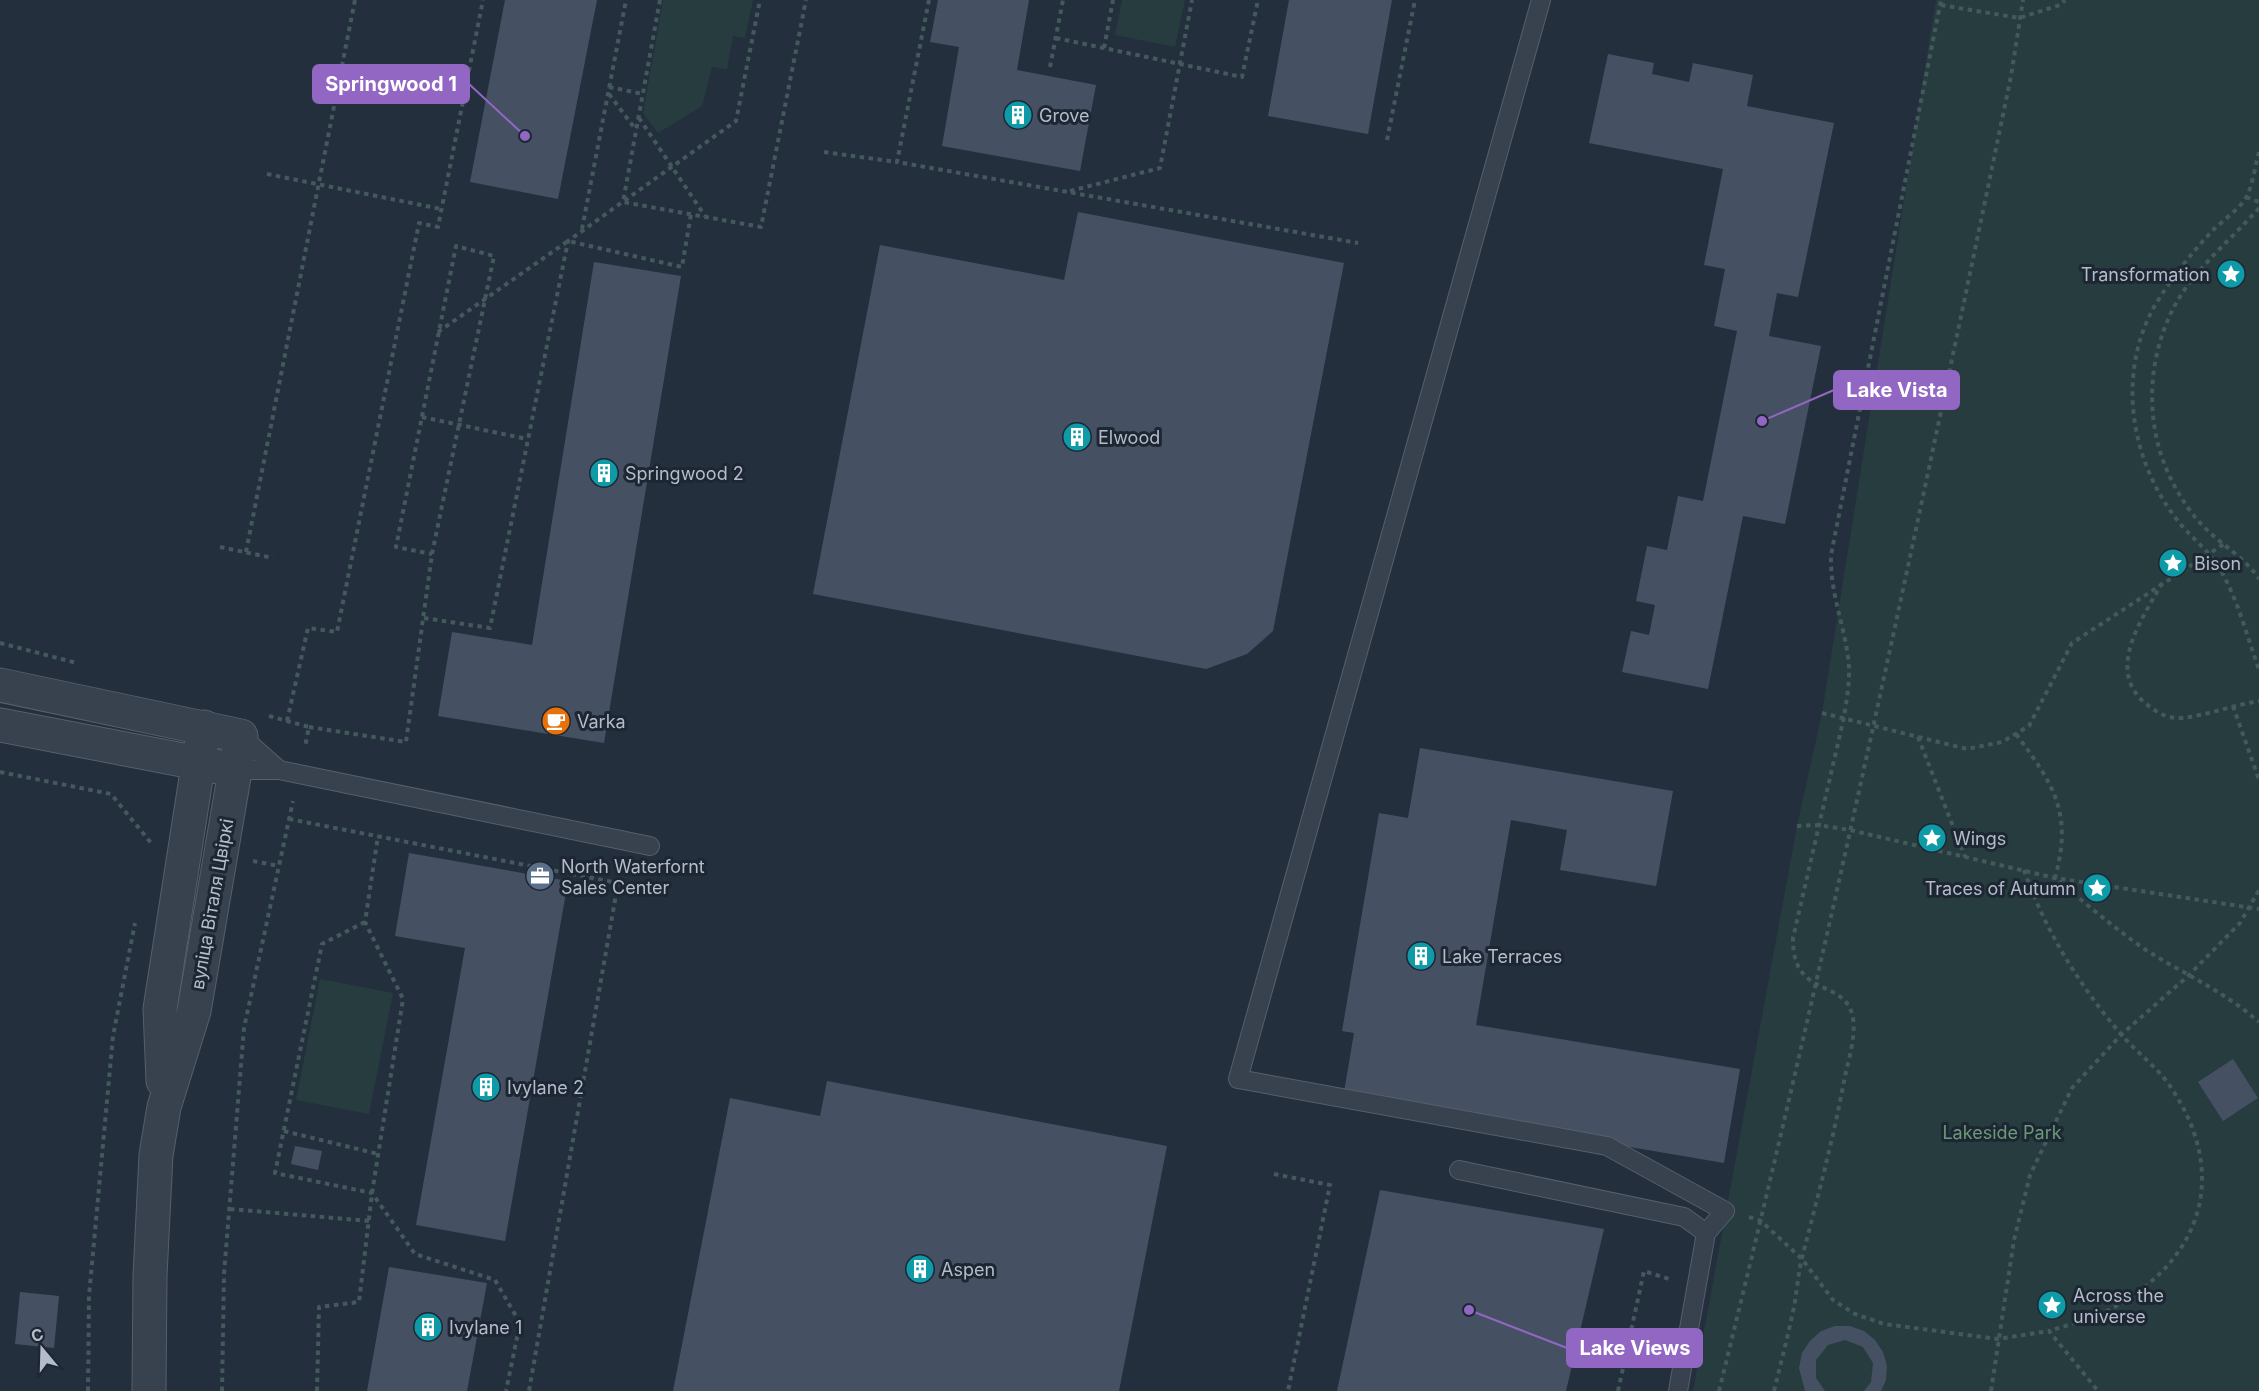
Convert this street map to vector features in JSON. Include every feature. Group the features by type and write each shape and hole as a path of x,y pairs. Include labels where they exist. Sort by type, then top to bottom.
{"street":[{"path":"0,685 241,736"},
{"path":"0,724 235,770"},
{"name":"вуліца Віталя Цвіркі","path":"149,1391 155,1177 164,1107 160,1009 204,727"},
{"name":"вуліца Віталя Цвіркі","path":"164,1107 194,1011 241,736"}],"lane":[{"path":"1542,0 1238,1079 1607,1146 1725,1211 1706,1233 1678,1391"},
{"path":"241,736 279,770"},
{"path":"235,770 279,770 650,846"},
{"path":"1459,1170 1684,1217 1706,1233"}],"path":[{"path":"246,552 355,0"},
{"path":"287,721 308,628 337,633 419,223 438,227 483,0"},
{"path":"582,230 626,0"},
{"path":"623,202 660,0"},
{"path":"438,332 486,301 736,121 760,0"},
{"path":"623,202 761,227 806,0"},
{"path":"897,162 929,0"},
{"path":"1050,67 1063,0"},
{"path":"1104,48 1113,0"},
{"path":"1066,192 1160,168 1192,0"},
{"path":"1056,38 1242,77 1258,0"},
{"path":"1387,140 1415,0"},
{"path":"1719,1391 1761,1221 1874,725 2011,76 2023,0"},
{"path":"1774,1391 1802,1259 1833,1141 1852,1040 1853,1018 1846,1002 1835,993 1815,985 1799,970 1792,957 1792,938 1844,717 1849,681 1848,658 1830,580 1832,555 1941,2 2019,18 2060,5 2065,0"},
{"path":"609,87 643,94"},
{"path":"608,94 636,130"},
{"path":"639,117 706,217"},
{"path":"824,152 897,162 1358,243"},
{"path":"2259,152 2246,197 2179,268 2153,309 2137,351 2132,392 2136,435 2144,466 2179,522 2209,552 2234,598 2259,670"},
{"path":"267,174 441,209"},
{"path":"2246,197 2259,201"},
{"path":"2259,208 2202,270 2173,308 2157,351 2151,389 2154,432 2164,465 2180,496 2202,526 2251,567 2259,579"},
{"path":"568,241 682,267 691,214"},
{"path":"423,618 490,628 526,439 568,241"},
{"path":"309,727 406,742 432,554 494,256 456,246 396,547 432,554"},
{"path":"422,417 526,439"},
{"path":"1822,713 1967,749 2002,742 2029,726 2072,642 2224,544"},
{"path":"220,547 273,558"},
{"path":"2163,582 2141,621 2126,656 2130,684 2140,698 2159,714 2181,718 2259,701"},
{"path":"2233,706 2259,780"},
{"path":"2016,734 2043,771 2062,811 2063,851 2055,878"},
{"path":"1917,736 1965,856"},
{"path":"0,772 111,794 151,843 149,854"},
{"path":"289,819 618,883 529,1391"},
{"path":"1797,826 1818,825 1850,830 2055,878 2259,909"},
{"path":"317,1391 319,1307 359,1302 372,1193 403,999 365,922 378,836"},
{"path":"1725,1211 1761,1221 1802,1259 1833,1300 1855,1314 1884,1324 1998,1339 2049,1331 2089,1319 2125,1302 2157,1277 2177,1256 2192,1232 2201,1206 2202,1181 2199,1154 2183,1110 2170,1087 2121,1035 2078,978 2034,898 2024,870"},
{"path":"2055,878 2103,919 2147,950 2243,1008 2259,1022"},
{"path":"1991,1391 2014,1240 2030,1175 2072,1088 2121,1035 2189,975 2240,923 2259,890"},
{"path":"88,1391 89,1296 112,1035 135,922"},
{"path":"365,922 322,944 275,1173 372,1193 415,1254 495,1280 520,1323 506,1391"},
{"path":"284,1131 378,1154"},
{"path":"1274,1174 1330,1185 1288,1391"},
{"path":"230,1209 369,1221"},
{"path":"1618,1391 1644,1271 1698,1287"},
{"path":"2049,1331 2098,1391"}],"green space":[{"path":"663,0 753,0 745,38 733,36 727,69 712,67 702,106 658,133 643,113"},
{"path":"1122,0 1185,0 1175,47 1115,35"},
{"name":"Lakeside Park","path":"1936,0 2259,0 2259,1391 1693,1391 1797,826 1822,713"},
{"path":"320,979 393,993 369,1114 296,1100"}],"building":[{"path":"505,0 597,0 558,199 470,182"},
{"name":"Grove","path":"938,0 1029,0 1017,70 1096,85 1080,171 942,146 959,47 930,42"},
{"path":"1289,0 1392,0 1368,134 1268,116"},
{"path":"1608,54 1654,63 1652,74 1689,82 1693,63 1753,75 1747,106 1834,123 1798,297 1777,293 1769,336 1821,346 1785,524 1743,516 1708,689 1622,672 1631,631 1649,635 1655,605 1636,601 1647,546 1667,550 1678,496 1703,501 1737,331 1714,326 1725,269 1704,265 1723,169 1589,143"},
{"name":"Elwood","path":"1078,212 1344,263 1273,631 1247,654 1206,669 813,594 880,245 1064,280"},
{"name":"Springwood 2","path":"594,262 681,276 604,743 438,716 452,632 532,645"},
{"name":"Lake Terraces","path":"1420,748 1673,791 1656,886 1560,870 1567,830 1511,820 1476,1025 1740,1069 1724,1163 1343,1098 1354,1033 1342,1031 1379,813 1408,818"},
{"name":"Ivylane 2","path":"409,853 568,881 505,1241 416,1225 465,948 395,936"},
{"path":"2233,1059 2258,1098 2223,1121 2198,1082"},
{"name":"Aspen","path":"827,1081 1167,1146 1119,1391 673,1391 730,1098 820,1116"},
{"path":"295,1146 322,1151 318,1170 291,1164"},
{"path":"1380,1190 1604,1229 1566,1391 1337,1391"},
{"name":"Ivylane 1","path":"389,1267 487,1283 467,1391 367,1391"},
{"path":"20,1292 59,1296 54,1348 15,1344"},
{"path":"1835,1326 1850,1326 1864,1331 1875,1340 1883,1352 1887,1366 1886,1380 1881,1391 1864,1391 1871,1382 1873,1363 1863,1347 1845,1340 1828,1345 1816,1360 1816,1378 1825,1391 1805,1391 1799,1368 1802,1353 1821,1331"}],"place":[{"name":"Grove","path":"1018,115"},
{"name":"Springwood 1","path":"525,136"},
{"name":"Transformation","path":"2231,274"},
{"name":"Lake Vista","path":"1762,421"},
{"name":"Elwood","path":"1077,437"},
{"name":"Springwood 2","path":"604,473"},
{"name":"Bison","path":"2173,563"},
{"name":"Varka","path":"556,721"},
{"name":"Wings","path":"1932,838"},
{"name":"North Waterfornt Sales Center","path":"540,876"},
{"name":"Traces of Autumn","path":"2097,888"},
{"name":"Lake Terraces","path":"1421,956"},
{"name":"Ivylane 2","path":"486,1087"},
{"name":"Aspen","path":"920,1269"},
{"name":"Across the universe","path":"2052,1305"},
{"name":"Lake Views","path":"1469,1310"},
{"name":"Ivylane 1","path":"428,1327"}]}
